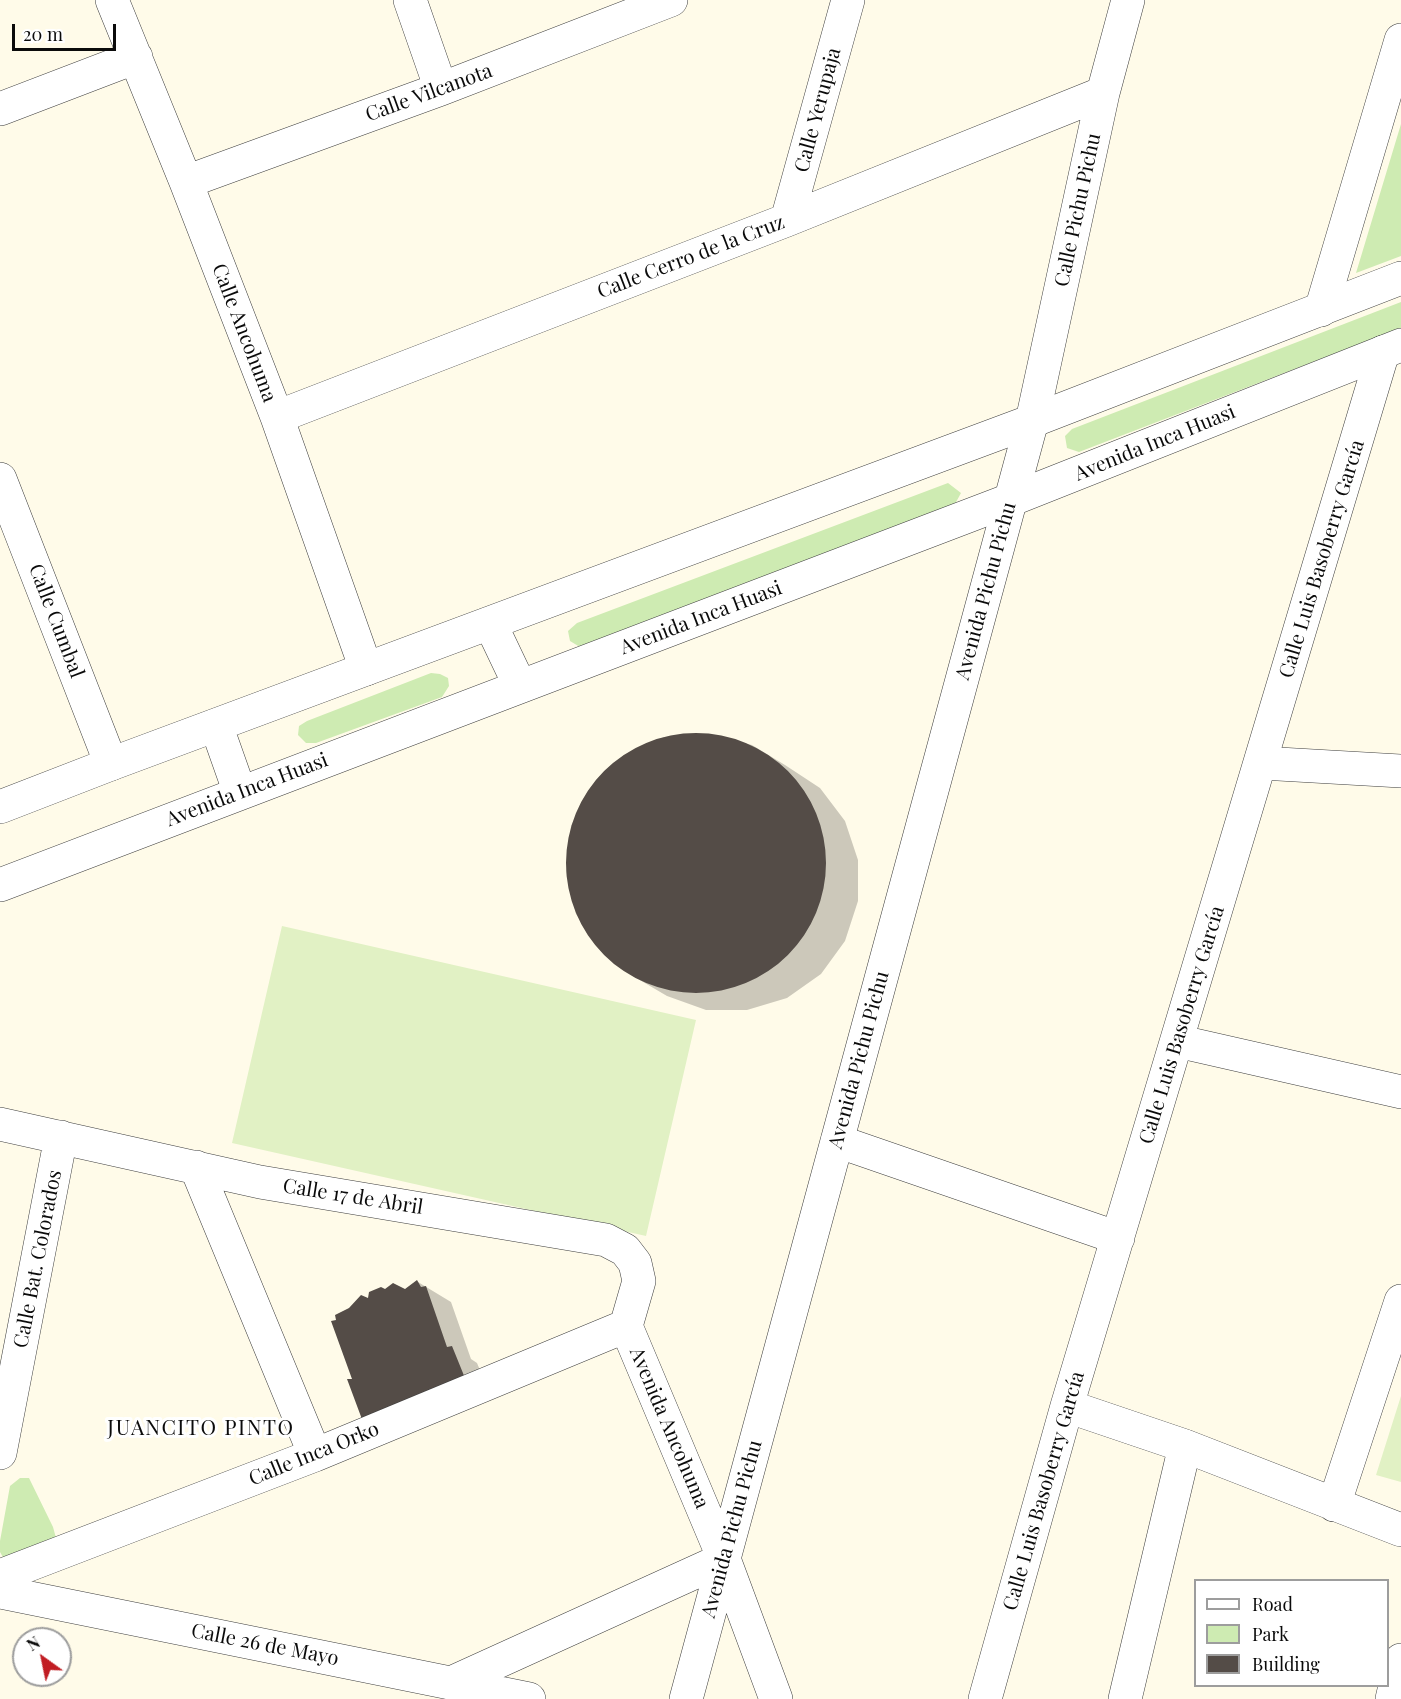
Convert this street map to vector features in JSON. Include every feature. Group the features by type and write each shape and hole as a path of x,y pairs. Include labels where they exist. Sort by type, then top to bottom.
{"street":[{"name":"Calle Ancohuma","path":"112,0 186,182 277,417 366,669"},
{"path":"410,0 441,89"},
{"name":"Calle Vilcanota","path":"186,182 441,89 671,0"},
{"name":"Calle Yerupaja","path":"787,220 848,0"},
{"name":"Calle Pichu Pichu","path":"1032,421 1103,93 1128,0"},
{"path":"1321,310 1401,39"},
{"path":"8,101 136,57"},
{"name":"Calle Cerro de la Cruz","path":"277,417 787,220 1103,93"},
{"path":"0,807 1032,421 1401,278"},
{"name":"Avenida Inca Huasi","path":"0,885 1010,500 1392,348"},
{"name":"Calle Luis Basoberry García","path":"985,1699 1067,1406 1261,763 1392,348"},
{"name":"Avenida Pichu Pichu","path":"686,1699 1032,421"},
{"name":"Calle Cumbal","path":"0,479 111,764"},
{"path":"490,623 520,686"},
{"path":"216,725 240,793"},
{"path":"1261,763 1401,771"},
{"path":"1177,1041 1401,1092"},
{"name":"Calle 17 de Abril","path":"0,1124 260,1182 606,1240 625,1250 635,1263 639,1281 626,1326"},
{"name":"Calle Bat. Colorados","path":"0,1453 62,1137"},
{"path":"837,1141 1118,1238"},
{"path":"196,1167 315,1455"},
{"path":"1334,1505 1401,1301"},
{"name":"Avenida Ancohuma","path":"626,1326 724,1559 776,1699"},
{"name":"Calle Inca Orko","path":"0,1576 315,1455 626,1326"},
{"path":"1067,1406 1185,1446 1401,1530"},
{"path":"1125,1699 1185,1446"},
{"path":"451,1683 724,1559"},
{"name":"Calle 26 de Mayo","path":"0,1592 529,1699"},
{"path":"1392,1699 1401,1660"}],"green space":[{"path":"1401,124 1401,256 1356,273"},
{"path":"1401,302 1401,328 1079,452 1067,448 1065,436 1072,429"},
{"path":"948,483 961,493 955,504 585,650 570,641 568,631 577,623"},
{"path":"431,673 448,678 449,686 442,697 316,743 306,743 298,735 299,726 307,721"},
{"path":"282,926 696,1020 646,1236 232,1143"},
{"path":"1401,1396 1401,1482 1376,1475"},
{"path":"20,1478 29,1478 56,1538 4,1559 0,1552 0,1541 10,1486"}],"building":[{"path":"696,733 721,735 746,743 768,755 788,771 804,791 816,813 824,838 826,863 824,888 816,913 804,935 788,955 768,971 746,983 721,991 696,993 671,991 646,983 624,971 604,955 588,935 576,913 568,888 566,863 568,838 576,813 588,791 604,771 624,755 646,743 671,735"},
{"path":"417,1280 421,1287 426,1286 447,1347 452,1346 467,1383 363,1422 347,1379 352,1379 331,1321 336,1320 335,1315 349,1308 361,1295 368,1298 369,1292 381,1287 385,1289 393,1283 405,1289"}],"district":[{"name":"JUANCITO PINTO","path":"201,1428"}]}
